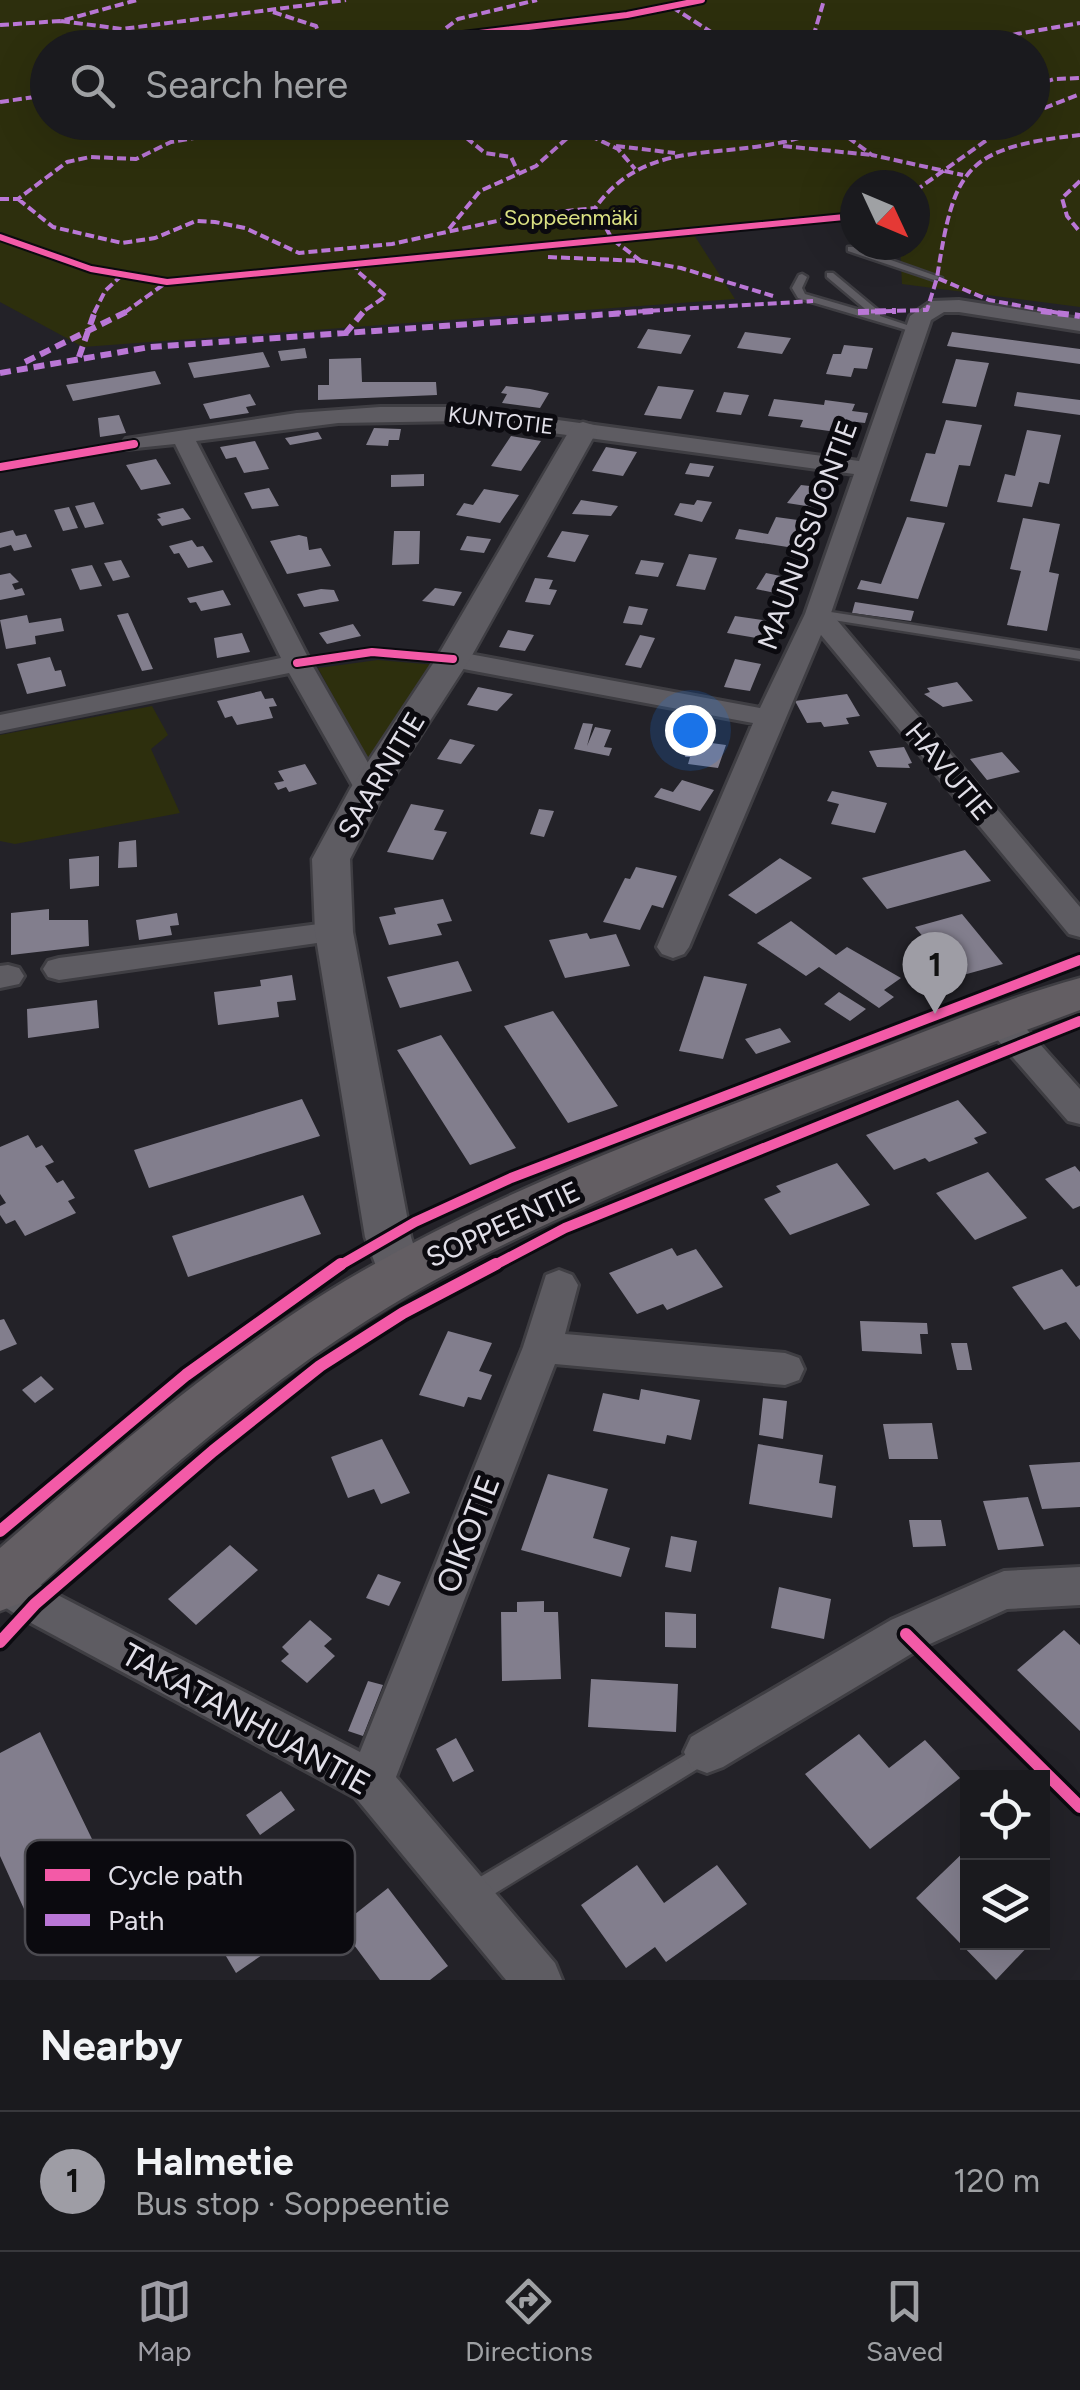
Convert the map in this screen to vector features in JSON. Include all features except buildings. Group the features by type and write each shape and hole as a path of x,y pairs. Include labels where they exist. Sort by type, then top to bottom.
{"main road":[{"name":"SOPPEENTIE","path":"2,1584 190,1420 297,1338 400,1274 630,1165 1080,993"}],"street":[{"path":"921,320 959,306 1080,324"},
{"name":"MAUNUSSUONTIE","path":"673,947 818,614 921,320"},
{"name":"KUNTOTIE","path":"134,444 342,414 404,411 462,414 867,469"},
{"name":"SAARNITIE","path":"400,1274 388,1237 334,932 331,858 368,789 453,660 582,431"},
{"path":"182,436 297,663 368,789"},
{"name":"HAVUTIE","path":"818,614 1080,927"},
{"path":"453,660 770,718"},
{"path":"0,723 297,663"},
{"path":"59,970 334,932"},
{"path":"1001,1022 1080,1112"},
{"name":"OIKOTIE","path":"371,1782 542,1347 559,1285"},
{"path":"542,1347 785,1369"},
{"name":"TAKATANHUANTIE","path":"2,1584 371,1782 538,1980"},
{"path":"707,1752 906,1634 1004,1590 1080,1586"}],"lane":[{"path":"884,260 937,278"},
{"path":"830,275 884,318"},
{"path":"802,277 798,288 801,296 884,318 921,320"},
{"path":"818,614 1080,655"},
{"path":"469,1896 707,1752"}],"green space":[{"name":"Soppeenmäki","path":"0,0 1080,0 1080,307 902,284 901,260 930,260 930,170 840,170 840,215 689,227 735,299 83,347 0,302"},
{"path":"378,660 436,665 376,776 318,668"},
{"path":"152,706 168,735 151,749 180,813 15,844 0,841 0,735"}],"marked path":[{"path":"0,25 61,21 137,0"},
{"path":"61,21 122,29 346,0"},
{"path":"446,28 458,19 537,0"},
{"path":"815,30 824,0"},
{"path":"672,7 708,30"},
{"path":"273,12 316,26 317,30"},
{"path":"1040,30 1080,23"},
{"path":"1050,80 1080,78"},
{"path":"1050,106 1080,94"},
{"path":"0,102 30,98"},
{"path":"1050,139 1080,135"},
{"path":"0,199 18,199 67,162 90,157 136,159 183,140"},
{"path":"469,140 485,153 511,157 519,174"},
{"path":"449,229 480,191 536,166 565,140"},
{"path":"603,140 618,149 635,169"},
{"path":"641,261 612,239 602,225 595,208 610,187 629,172 675,156 790,140"},
{"path":"852,140 872,155 963,175"},
{"path":"930,180 987,140"},
{"path":"1042,140 1003,150 971,169 958,183 943,230 937,278 989,300 1080,316"},
{"path":"616,146 675,153"},
{"path":"783,146 872,155"},
{"path":"1080,181 1062,198 1067,216 1080,232"},
{"path":"18,199 53,227 122,243 155,238 196,221 215,222 245,228 299,253 392,244 520,216 595,208"},
{"path":"548,257 641,261 681,268 773,296"},
{"path":"345,334 357,316 386,296 356,270 358,261"},
{"path":"79,357 99,301 122,275"},
{"path":"858,312 927,310 937,278"},
{"path":"25,362 135,307 167,282"},
{"path":"0,373 150,347 813,301"}],"cycle path":[{"path":"503,30 627,15 702,0"},
{"path":"0,237 91,269 167,282 840,217"},
{"path":"0,467 134,444"},
{"path":"297,663 372,652 453,659"},
{"path":"0,1531 234,1338 333,1269 415,1222 544,1165 1080,960"},
{"path":"0,1642 35,1604 213,1451 320,1366 403,1313 565,1228 1080,1021"},
{"path":"906,1634 1080,1807"}],"place":[{"name":"Halmetie","path":"935,1014"}]}
